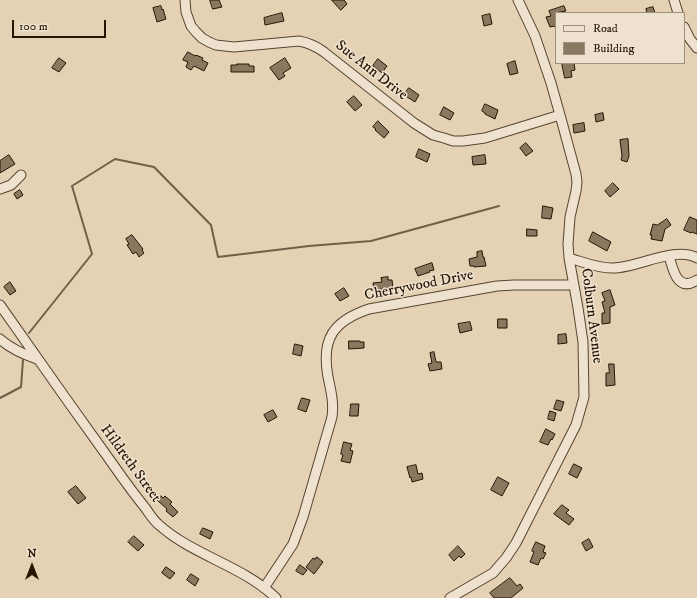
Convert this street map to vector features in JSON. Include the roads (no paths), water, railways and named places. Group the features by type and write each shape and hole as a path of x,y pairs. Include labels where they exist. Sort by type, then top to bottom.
{"street":[{"name":"Sue Ann Drive","path":"185,0 186,12 191,26 209,42 216,45 234,47 290,41 306,42 324,52 414,123 433,135 463,141 485,138 560,115"},
{"name":"Colburn Avenue","path":"450,598 492,573 506,558 516,543 576,425 584,397 583,342 568,244 570,217 577,182 551,83 535,36 518,0"},
{"path":"674,0 678,12"},
{"path":"685,29 697,48"},
{"path":"0,189 10,185 20,174"},
{"path":"569,258 596,266 612,268 620,268 669,256 686,254 697,258"},
{"path":"669,256 674,275 680,281 690,283 697,280"},
{"name":"Cherrywood Drive","path":"264,588 293,544 299,530 332,417 333,401 326,367 327,346 331,336 344,320 356,313 369,309 497,286 574,285"},
{"name":"Hildreth Street","path":"0,304 135,496 157,524 179,541 196,551 248,577 276,598"},
{"path":"0,338 9,346 26,355 38,359"}],"waterway":[{"path":"29,333 92,254 72,186 115,159 154,167 211,225 218,257 309,246 371,241 499,206"},
{"path":"0,398 21,387 23,360"}]}
